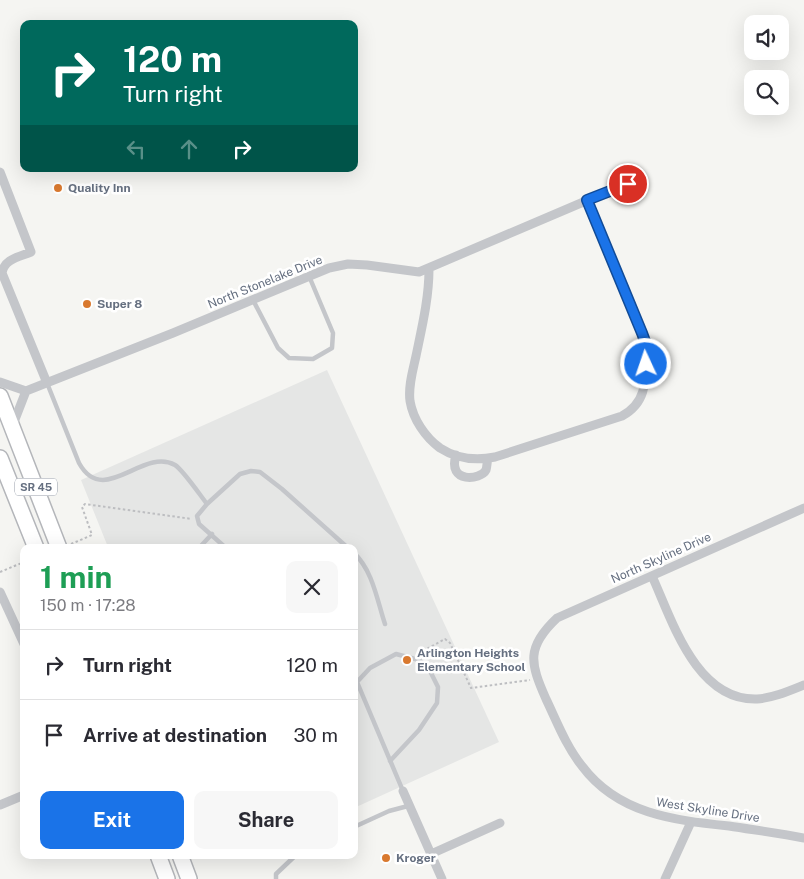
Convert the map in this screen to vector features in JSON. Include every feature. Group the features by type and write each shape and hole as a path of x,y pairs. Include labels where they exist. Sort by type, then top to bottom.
{"highway":[{"name":"SR 45","path":"0,396 63,544"},
{"name":"SR 45","path":"0,458 34,544"},
{"path":"160,859 167,879"},
{"path":"182,859 189,879"}],"street":[{"path":"0,172 31,252 10,260 3,267 4,279 47,384"},
{"name":"North Stonelake Drive","path":"26,391 329,268 348,264 367,264 419,272 628,184"},
{"path":"429,269 427,300 411,380 410,400 422,431 434,443 456,455 470,459 488,458 615,419 629,412 640,398 646,373 646,344 587,200"},
{"path":"0,382 26,391 12,427"},
{"path":"456,455 453,465 454,470 460,476 480,476 486,471 488,458"},
{"name":"North Skyline Drive","path":"537,641 545,628 557,618 804,508"},
{"path":"652,576 687,650 701,672 710,680 732,694 756,699 783,693 804,685"},
{"path":"0,592 20,635"},
{"name":"West Skyline Drive","path":"537,641 533,661 538,679 564,737 575,756 600,787 618,800 665,818 804,838"},
{"path":"403,791 408,806 442,879"},
{"path":"0,805 20,797"},
{"path":"665,879 691,822"},
{"path":"431,854 500,823"}],"lane":[{"path":"253,300 278,348 289,358 314,359 332,348 333,333 309,276"},
{"path":"47,384 83,472 96,480 107,480 148,464 168,463 176,466 207,504"},
{"path":"222,544 199,524 197,516 207,504 240,474 250,471 260,472 282,489 344,544"},
{"path":"203,544 212,534"},
{"path":"358,556 362,560 373,584 385,624"},
{"path":"358,679 370,668 396,654 419,660 429,669 438,687 437,703 419,730 390,761"},
{"path":"358,689 403,791"},
{"path":"358,825 390,811 408,806"},
{"path":"276,879 276,874 292,859"}],"path":[{"path":"70,544 92,536 82,507 85,504 198,520"},
{"path":"0,572 20,564"},
{"path":"423,651 445,639 450,642 471,688 538,679"}],"shaded area":[{"name":"Arlington Heights Elementary School","path":"327,370 499,742 358,806 358,544 107,544 81,480"}],"place":[{"name":"Quality Inn","path":"58,188"},
{"name":"Super 8","path":"87,304"},
{"name":"Arlington Heights Elementary School","path":"407,660"},
{"name":"Kroger","path":"386,858"}],"route":[{"path":"628,184 587,200 646,344 644,352 646,364"}]}
